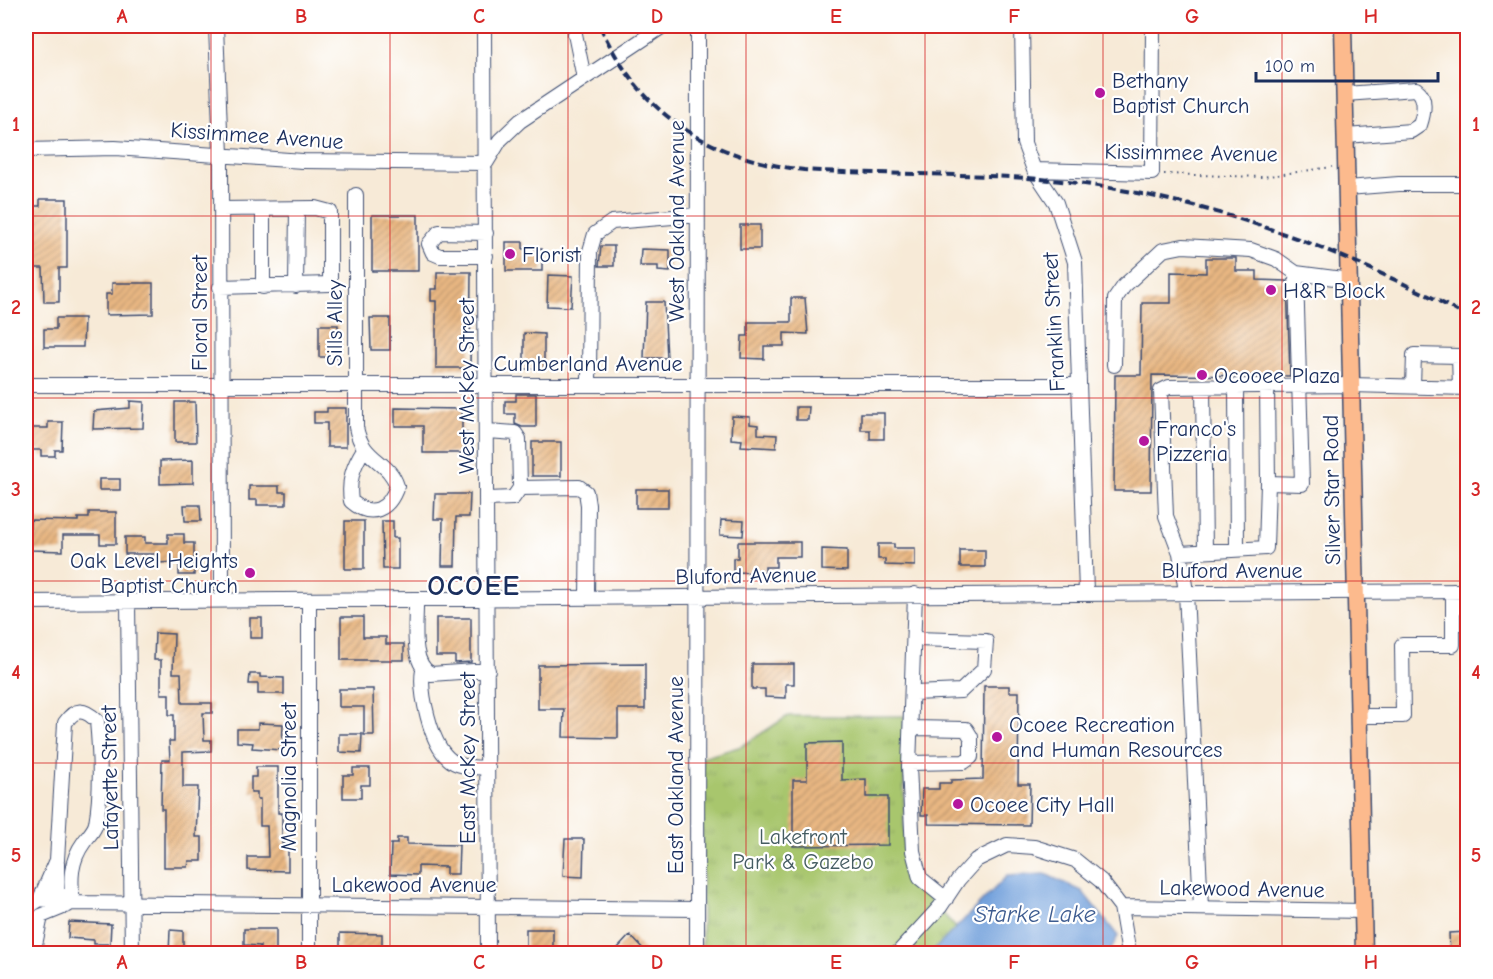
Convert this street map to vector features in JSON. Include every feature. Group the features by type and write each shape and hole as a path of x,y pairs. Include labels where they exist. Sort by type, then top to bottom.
{"main road":[{"name":"Silver Star Road","path":"1343,26 1364,954"}],"street":[{"name":"Floral Street","path":"216,26 221,155 222,601"},
{"name":"West McKey Street","path":"484,26 489,599"},
{"path":"486,168 500,140 520,121 663,26"},
{"name":"West Oakland Avenue","path":"696,597 698,26"},
{"name":"Franklin Street","path":"1022,26 1024,144 1034,170 1056,203 1075,262 1086,592"},
{"path":"1152,173 1153,26"},
{"path":"575,34 584,78"},
{"path":"1345,94 1416,89 1422,95 1424,105 1420,124 1412,131 1346,136"},
{"name":"Kissimmee Avenue","path":"26,150 115,148 303,161 486,168"},
{"name":"Kissimmee Avenue","path":"1034,170 1152,173"},
{"path":"1347,188 1400,184 1467,184"},
{"name":"Sills Alley","path":"356,195 356,427 359,443 364,449"},
{"path":"220,209 297,208 330,212 330,284 220,287"},
{"path":"296,286 297,208"},
{"path":"262,209 263,287"},
{"path":"589,384 590,250 595,234 612,222 697,215"},
{"path":"486,232 439,232 429,244 433,253 440,256 486,255"},
{"path":"1114,365 1115,299 1124,286 1163,250 1183,246 1251,250 1276,259 1296,273 1350,279"},
{"path":"1268,483 1302,484 1296,273"},
{"path":"1201,908 1186,592 1180,552 1166,516 1161,391 1169,387 1236,386 1351,385 1413,387 1463,388 1459,356 1414,355 1413,387"},
{"name":"Cumberland Avenue","path":"26,385 220,383 1078,385"},
{"path":"1236,386 1237,550"},
{"path":"1180,552 1266,548 1267,386"},
{"path":"1203,387 1205,551"},
{"path":"488,432 515,433 519,439 520,488 513,498 488,499"},
{"path":"520,488 579,487 585,492 588,505 586,598"},
{"path":"1359,716 1403,716 1402,645 1453,645 1453,591"},
{"name":"Bluford Avenue","path":"26,602 1086,592 1467,591"},
{"path":"915,594 914,693 909,795 916,867 920,878 946,899"},
{"name":"East Oakland Avenue","path":"696,597 696,954"},
{"name":"East McKey Street","path":"488,954 489,599"},
{"path":"416,600 417,659 423,670 431,674 488,670"},
{"name":"Magnolia Street","path":"309,601 309,954"},
{"name":"Lafayette Street","path":"128,602 132,954"},
{"path":"914,693 961,692 984,669 986,641 915,639"},
{"path":"423,670 421,685 438,745 449,760 465,767 488,768"},
{"path":"78,710 88,712 97,721 98,797 96,826 82,845 73,864 70,879 73,903 57,892 57,860 63,735 65,723 72,712 78,710"},
{"path":"910,763 964,762 971,757 971,737 966,729 912,728"},
{"path":"897,954 946,899 958,880 976,860 1007,845 1034,848 1075,861 1101,881 1122,907 1129,954"},
{"path":"26,909 40,899 57,860"},
{"name":"Lakewood Avenue","path":"40,899 73,903 488,905 696,909"},
{"path":"33,954 41,916 73,903"},
{"name":"Lakewood Avenue","path":"1122,907 1363,911"}],"path":[{"name":"Kissimmee Avenue","path":"1152,173 1262,177 1346,164"}],"green space":[{"name":"Lakefront Park & Gazebo","path":"788,716 904,716 904,870 956,928 931,953 702,953 702,758 742,746"}],"water":[{"name":"Starke Lake","path":"1045,874 1082,891 1118,936 1109,953 931,953 1007,876"}],"building":[{"path":"40,199 67,199 67,268 59,268 59,302 44,302 43,268 26,268 26,206 40,206"},
{"path":"372,215 418,215 418,271 372,271"},
{"path":"740,225 760,225 760,249 740,249"},
{"path":"506,242 523,242 523,249 542,249 542,271 506,271"},
{"path":"601,246 614,246 614,266 599,266"},
{"path":"641,249 670,250 670,272 658,271 658,266 640,266"},
{"name":"Ocooee Plaza","path":"1206,258 1236,258 1236,271 1257,271 1257,280 1287,281 1290,376 1152,375 1151,491 1114,491 1115,375 1141,375 1142,303 1171,303 1171,272 1206,273"},
{"path":"437,272 471,272 470,368 436,368 436,301 431,301 431,289 437,289"},
{"path":"548,275 573,276 571,307 547,306"},
{"path":"112,283 153,283 153,314 106,315 106,294 112,294"},
{"path":"791,298 805,298 808,334 784,333 784,346 764,346 764,359 741,358 742,336 748,336 748,322 791,322"},
{"path":"646,302 664,302 667,358 644,358"},
{"path":"56,318 84,318 83,347 44,347 44,329 56,329"},
{"path":"370,318 390,318 390,350 371,350"},
{"path":"319,325 338,325 338,357 319,357"},
{"path":"524,333 544,334 544,369 524,369"},
{"path":"516,394 536,394 536,427 522,427 515,424 515,414 505,414 505,401 516,401"},
{"path":"130,401 144,402 143,428 93,429 94,411 130,408"},
{"path":"175,402 195,402 196,442 175,442"},
{"path":"796,407 809,407 808,420 796,420"},
{"path":"327,408 346,408 346,447 327,447 327,423 314,423 314,412 327,412"},
{"path":"395,408 462,409 462,433 467,433 467,453 423,453 423,426 395,426"},
{"path":"861,413 884,413 884,439 870,439 870,430 861,430"},
{"path":"732,416 750,417 750,424 758,425 758,434 777,435 776,448 741,446 742,440 731,439"},
{"path":"48,422 63,422 62,450 55,450 55,456 41,456 41,450 32,450 32,428 48,428"},
{"path":"532,442 561,442 561,476 532,476"},
{"path":"193,460 193,483 160,484 160,461"},
{"path":"99,479 120,479 120,490 99,490"},
{"path":"249,486 279,486 279,492 286,492 286,505 257,505 257,500 249,500"},
{"path":"636,489 668,489 668,508 636,508"},
{"path":"435,494 470,494 469,517 456,517 455,566 442,566 443,519 434,519"},
{"path":"184,505 200,505 201,521 185,521"},
{"path":"89,512 116,512 116,544 100,544 100,535 63,535 63,551 30,550 30,520 78,521 78,518 89,518"},
{"path":"721,520 744,521 743,536 720,535"},
{"path":"345,521 364,521 364,569 345,569"},
{"path":"382,521 393,521 393,538 398,538 398,569 383,569"},
{"path":"168,534 184,534 184,543 194,543 194,575 179,575 179,562 156,563 156,554 125,554 125,537 145,537 145,543 168,543"},
{"path":"738,542 800,542 800,557 776,557 776,567 765,567 765,573 733,572 733,558 738,558"},
{"path":"878,544 894,544 894,548 915,548 915,566 885,565 885,559 878,559"},
{"path":"822,549 847,550 847,571 822,570"},
{"path":"960,550 985,550 985,567 960,567"},
{"path":"341,617 363,617 363,637 386,637 386,644 404,644 404,660 341,660"},
{"path":"250,618 262,618 262,638 250,638"},
{"path":"436,618 471,618 471,662 455,663 455,656 436,656"},
{"path":"155,633 174,634 173,673 181,673 182,703 212,703 212,713 203,713 204,740 211,740 211,751 183,752 183,787 198,787 196,837 202,837 202,861 189,861 188,867 164,867 164,809 161,809 162,760 170,760 169,741 174,741 174,715 169,715 169,694 161,694 161,660 154,660"},
{"path":"645,664 645,709 618,709 618,738 563,737 564,709 538,709 538,665"},
{"path":"752,664 794,664 794,684 786,684 786,698 765,697 765,689 752,689"},
{"path":"250,674 260,674 260,677 284,678 284,694 258,694 258,684 249,684"},
{"path":"984,686 1009,686 1009,692 1019,692 1018,784 1030,784 1029,825 928,824 928,815 921,815 922,789 939,789 939,783 951,783 951,780 983,779"},
{"path":"339,689 373,689 374,735 364,735 364,707 339,707"},
{"path":"258,723 283,724 282,750 252,748 253,743 237,742 237,729 258,729"},
{"path":"339,734 362,734 361,753 339,752"},
{"path":"842,742 842,780 866,779 866,797 888,797 888,845 793,846 793,780 807,780 807,743"},
{"path":"256,767 278,767 278,813 282,813 282,844 288,843 288,871 248,870 248,857 268,857 267,826 260,826 260,799 257,799 257,792 251,792 251,777 256,777"},
{"path":"353,768 370,768 370,785 361,785 361,798 343,798 343,775 353,775"},
{"path":"397,838 407,838 407,844 459,845 458,874 446,874 446,867 418,866 418,875 390,874 391,844 397,844"},
{"path":"565,839 584,839 583,877 563,876"},
{"path":"69,922 111,924 110,944 94,944 94,940 68,938"},
{"path":"244,929 276,929 276,954 260,954 260,946 244,945"},
{"path":"526,929 553,929 553,954 526,954"},
{"path":"170,930 183,931 183,954 169,954"},
{"path":"1467,932 1467,954 1450,954 1449,933"},
{"path":"340,933 382,934 382,950 364,949 364,954 340,954"},
{"path":"630,935 648,954 622,954 617,949"}],"railway":[{"path":"600,26 617,57 657,108 681,127 708,143 737,155 804,170 1040,179 1167,199 1251,223 1332,252 1420,292 1468,318"}],"place":[{"name":"Bethany Baptist Church","path":"1100,93"},
{"name":"Florist","path":"510,254"},
{"name":"H&R Block","path":"1271,290"},
{"name":"Ocooee Plaza","path":"1202,375"},
{"name":"Franco's Pizzeria","path":"1144,441"},
{"name":"Oak Level Heights Baptist Church","path":"250,573"},
{"name":"Ocoee Recreation and Human Resources","path":"997,737"},
{"name":"Ocoee City Hall","path":"958,804"}],"district":[{"name":"OCOEE","path":"474,585"}]}
